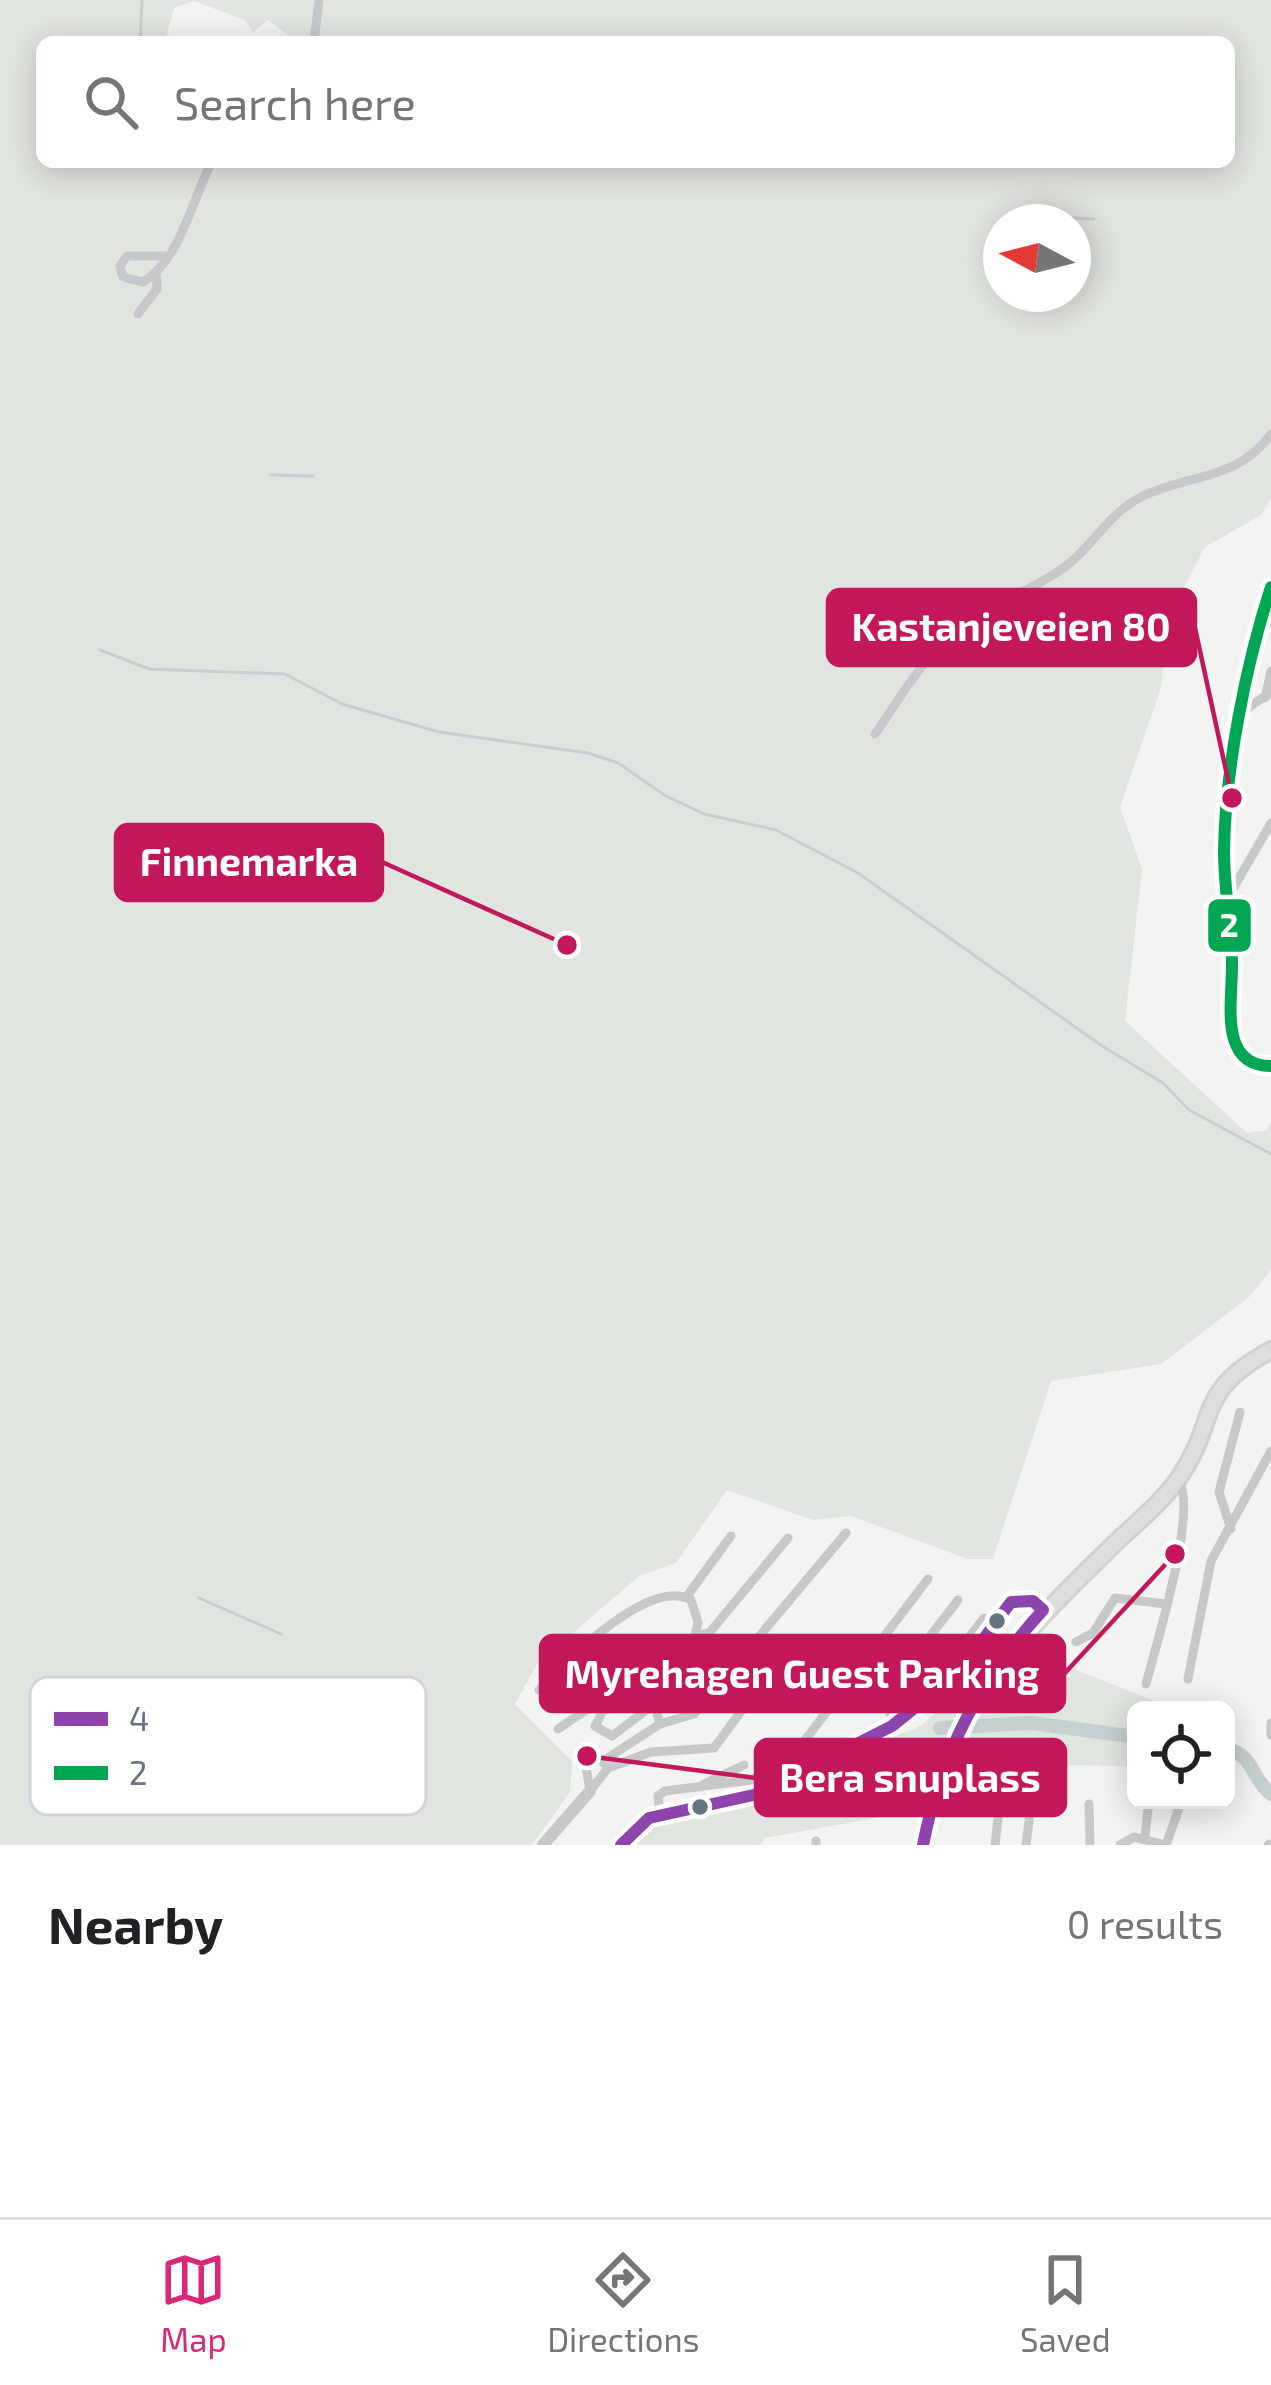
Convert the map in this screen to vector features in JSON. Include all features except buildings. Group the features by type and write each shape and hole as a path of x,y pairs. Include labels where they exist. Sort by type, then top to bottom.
{"main road":[{"path":"923,1845 935,1789 961,1723 1007,1650 1178,1479 1216,1390 1232,1372 1271,1350"}],"street":[{"path":"315,36 319,0"},
{"path":"168,256 136,254 120,266 123,277 134,284 156,272 168,256 209,168"},
{"path":"138,314 157,289 156,272"},
{"path":"875,734 920,669 965,623 1058,572 1089,547 1111,517 1138,498 1218,476 1262,446 1271,434"},
{"path":"1271,587 1249,653 1225,811 1232,1041 1253,1066 1271,1066"},
{"path":"1239,714 1268,695 1271,670"},
{"path":"1226,890 1234,887 1271,823"},
{"path":"1232,1528 1219,1492 1240,1412"},
{"path":"1188,1679 1206,1576 1271,1451"},
{"path":"1146,1684 1185,1494 1178,1479"},
{"path":"543,1845 606,1765 660,1724 694,1714 846,1533"},
{"path":"687,1596 731,1536"},
{"path":"695,1637 710,1632 788,1538"},
{"path":"660,1814 658,1796 751,1780 789,1760 928,1579"},
{"path":"539,1690 565,1663 646,1601 667,1594 687,1596 697,1609 695,1637 686,1655 669,1677 603,1711 595,1726 612,1736 649,1708 656,1710 660,1724"},
{"path":"1076,1642 1094,1633 1115,1598 1166,1604"},
{"path":"621,1845 641,1823 660,1814 758,1794 892,1726 949,1682 1011,1602 1028,1599 1043,1610"},
{"path":"892,1726 887,1710 894,1691 958,1600"},
{"path":"949,1682 949,1663 984,1618"},
{"path":"590,1791 588,1762 606,1765 651,1752 714,1748 787,1649"},
{"path":"558,1729 663,1658 686,1655"},
{"path":"699,1786 744,1765"},
{"path":"1089,1804 1090,1845"},
{"path":"1026,1845 1031,1806"},
{"path":"995,1845 999,1808"},
{"path":"1145,1838 1148,1809"},
{"path":"1120,1845 1145,1838 1166,1845 1179,1809"}],"shaded area":[{"path":"0,0 1271,0 1271,499 1261,515 1205,547 1172,611 1160,691 1120,807 1142,869 1125,1021 1247,1133 1267,1130 1271,1122 1271,1270 1249,1297 1161,1364 1051,1381 993,1559 968,1559 851,1516 813,1520 727,1490 676,1563 639,1576 537,1664 515,1704 572,1761 570,1792 532,1845 0,1845"},
{"path":"1039,1655 1154,1701 1127,1701 1127,1766 1052,1767 967,1788 912,1778 909,1812 765,1838 760,1845 627,1845 648,1826 763,1799 891,1734 910,1731 934,1714 968,1668 1003,1657"}],"waterway":[{"path":"140,36 142,0"},
{"path":"270,475 313,476"},
{"path":"100,650 149,669 285,674 342,704 439,732 588,753 618,763 666,796 704,814 776,830 858,873 1102,1046 1163,1083 1189,1110 1271,1154"},
{"path":"199,1598 281,1634"},
{"path":"940,1728 1032,1723 1127,1736"},
{"path":"1235,1752 1271,1794"}],"transit line":[{"name":"2","path":"1271,587 1238,717 1224,851 1235,1043 1254,1063 1271,1066"},
{"name":"4","path":"621,1845 649,1818 758,1794 892,1726 959,1672 1011,1602 1033,1601 1043,1610 982,1690 952,1748 923,1845"}],"place":[{"name":"Kastanjeveien 80","path":"1232,798"},
{"name":"Finnemarka","path":"567,945"},
{"name":"Myrehagen Guest Parking","path":"1175,1554"},
{"name":"Bera snuplass","path":"587,1756"}]}
